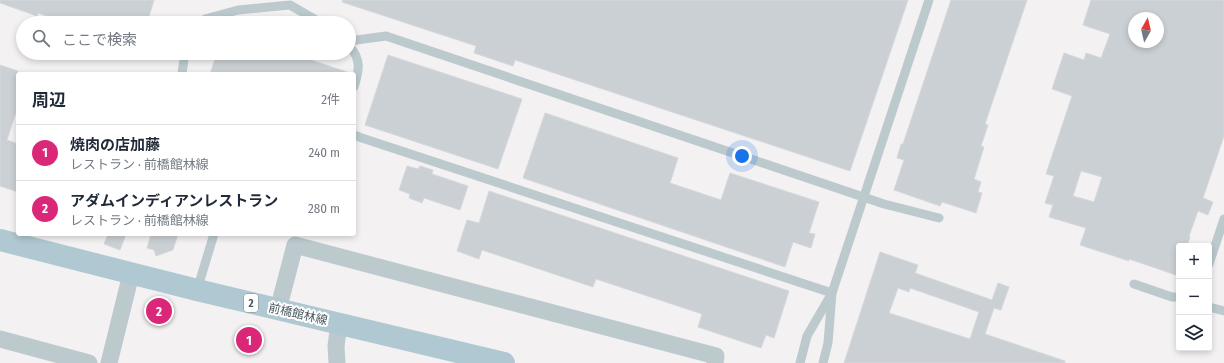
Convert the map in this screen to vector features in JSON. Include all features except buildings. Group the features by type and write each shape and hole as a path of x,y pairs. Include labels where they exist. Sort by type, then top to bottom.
{"main road":[{"name":"前橋館林線","path":"0,240 278,310 504,363"}],"street":[{"path":"278,310 294,245 716,356 715,363"},
{"path":"109,363 131,274"},
{"path":"338,363 336,346 339,324"},
{"path":"0,339 89,363"}],"lane":[{"path":"800,363 807,336 832,293 929,0"},
{"path":"216,16 238,10 291,2 311,16"},
{"path":"356,40 386,36 884,204 939,218"},
{"path":"356,57 359,69 356,80"},
{"path":"182,72 184,60"},
{"path":"356,136 832,293"},
{"path":"1212,255 1224,219"},
{"path":"197,290 213,236"},
{"path":"1134,284 1176,297"},
{"path":"823,363 828,343 832,293"},
{"path":"1212,308 1224,311"}],"place":[{"name":"アダムインディアンレストラン","path":"159,311"},
{"name":"焼肉の店加藤","path":"249,340"}]}
